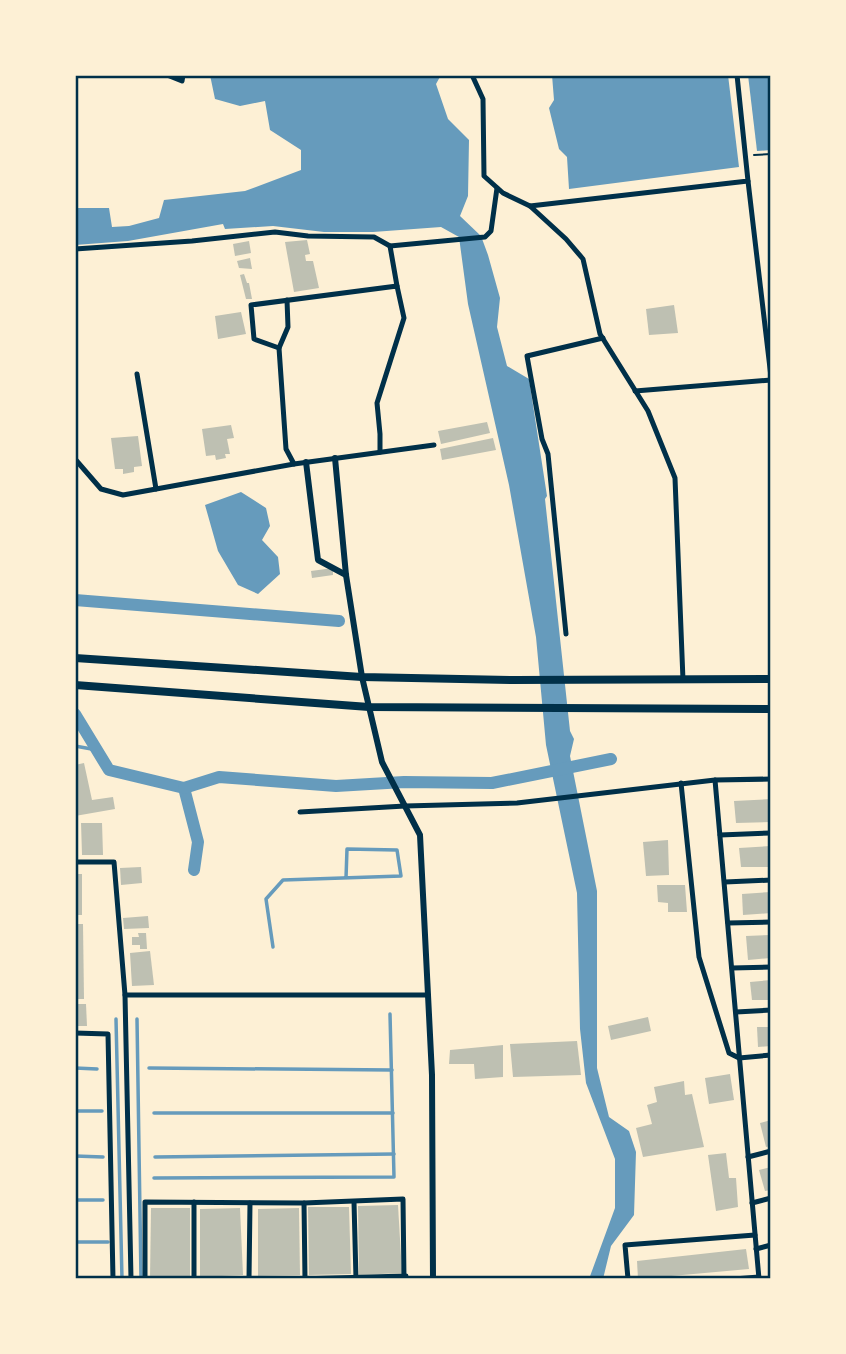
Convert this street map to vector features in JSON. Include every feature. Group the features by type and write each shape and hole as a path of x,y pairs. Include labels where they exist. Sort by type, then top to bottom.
{"main road":[{"path":"75,658 362,677 514,680 771,679"},
{"path":"75,685 369,707 771,709"}],"street":[{"path":"167,75 182,81 183,75"},
{"path":"472,75 483,99 484,176 497,188 530,206 566,239 583,259 603,338 648,411 675,478 683,680"},
{"path":"635,391 771,378 737,75"},
{"path":"530,206 748,181"},
{"path":"75,249 275,232 308,236 374,237 390,246 485,237 491,231 497,188"},
{"path":"380,452 377,402 404,318 390,246"},
{"path":"279,348 254,340 251,305 397,286"},
{"path":"287,300 288,327 279,348 286,449 294,464"},
{"path":"566,634 548,454 542,439 527,356 603,338"},
{"path":"137,374 156,489"},
{"path":"75,459 101,489 122,495 306,462 433,445"},
{"path":"335,458 346,575 362,677 382,762 420,835 432,1075 433,1279"},
{"path":"306,462 318,560 346,575"},
{"path":"300,812 517,803 681,783 771,779"},
{"path":"715,780 759,1278 734,1279"},
{"path":"681,783 699,957 729,1053 740,1058 771,1055"},
{"path":"720,835 771,833"},
{"path":"75,862 114,862 124,995 131,1279"},
{"path":"725,883 771,880"},
{"path":"728,923 771,922"},
{"path":"732,968 771,967"},
{"path":"124,995 428,995"},
{"path":"736,1012 771,1010"},
{"path":"75,1033 108,1034 113,1279"},
{"path":"748,1157 771,1151"},
{"path":"752,1203 771,1198"},
{"path":"145,1279 145,1202 304,1203 403,1199 405,1277 298,1279"},
{"path":"194,1202 194,1279"},
{"path":"354,1202 356,1278"},
{"path":"249,1279 250,1203"},
{"path":"304,1203 305,1279"},
{"path":"628,1279 625,1245 755,1235"},
{"path":"756,1249 771,1245"}],"path":[{"path":"746,155 771,154"}],"water":[{"path":"210,75 441,75 436,84 448,119 469,140 468,196 460,216 481,236 488,255 500,298 497,327 507,366 529,379 547,496 545,499 570,731 574,739 570,756 597,891 597,1068 609,1117 629,1131 636,1152 634,1215 611,1246 603,1279 589,1279 615,1208 615,1159 586,1083 580,1029 577,893 546,745 536,637 509,485 468,304 459,237 441,227 324,232 273,226 225,229 223,224 128,241 75,245 75,208 109,208 112,227 129,226 159,218 164,200 245,191 301,170 301,150 270,130 265,101 240,106 215,99"},
{"path":"552,75 728,75 739,167 569,189 567,157 559,149 549,108 554,100"},
{"path":"748,75 771,75 771,150 757,151"},
{"path":"241,492 266,508 270,526 262,540 278,557 280,574 258,594 238,585 218,551 205,505"}],"building":[{"path":"307,240 310,254 305,255 306,261 313,261 319,288 294,292 285,242"},
{"path":"249,241 251,253 235,256 233,244"},
{"path":"250,258 252,269 239,268 237,261"},
{"path":"244,274 252,299 246,299 240,275"},
{"path":"674,305 678,333 649,335 646,309"},
{"path":"241,312 246,334 218,339 215,316"},
{"path":"487,422 490,433 441,444 438,431"},
{"path":"231,425 234,438 227,439 230,454 225,454 226,458 216,460 215,455 206,456 202,429"},
{"path":"138,436 142,466 134,467 134,472 123,474 123,469 115,469 111,438"},
{"path":"493,438 496,450 442,460 440,449"},
{"path":"333,568 333,575 312,578 311,571"},
{"path":"84,763 92,800 113,797 115,809 75,816 75,765"},
{"path":"771,799 771,822 736,823 734,801"},
{"path":"81,823 102,823 103,855 82,855"},
{"path":"668,840 669,875 646,876 643,842"},
{"path":"771,846 771,867 741,867 739,848"},
{"path":"141,867 142,883 121,885 120,868"},
{"path":"75,874 82,874 82,915 75,915"},
{"path":"657,885 685,885 687,912 668,912 668,903 658,902"},
{"path":"771,892 771,913 743,915 742,894"},
{"path":"148,916 149,928 124,929 123,918"},
{"path":"75,924 83,924 84,999 75,999"},
{"path":"138,933 146,933 147,949 132,945 132,937 139,937"},
{"path":"771,935 771,958 748,960 746,936"},
{"path":"150,951 154,985 132,986 130,953"},
{"path":"771,980 771,1000 752,1000 750,982"},
{"path":"75,1004 86,1004 87,1026 75,1026"},
{"path":"648,1017 651,1031 611,1040 608,1026"},
{"path":"757,1027 771,1027 771,1046 758,1047"},
{"path":"577,1041 581,1075 513,1077 510,1044"},
{"path":"503,1045 503,1077 475,1079 474,1064 449,1064 450,1050"},
{"path":"730,1074 734,1100 709,1104 705,1078"},
{"path":"684,1081 685,1095 692,1094 704,1147 643,1157 636,1128 652,1124 647,1105 657,1102 654,1087"},
{"path":"771,1120 771,1146 766,1147 760,1123"},
{"path":"726,1153 729,1178 736,1178 738,1207 716,1211 708,1155"},
{"path":"771,1167 771,1190 765,1191 759,1170"},
{"path":"398,1205 402,1273 359,1275 358,1206"},
{"path":"308,1207 349,1207 351,1274 309,1275"},
{"path":"151,1208 190,1208 190,1278 150,1279"},
{"path":"240,1208 243,1275 200,1277 200,1209"},
{"path":"299,1208 300,1275 258,1276 258,1209"},
{"path":"746,1249 749,1269 638,1279 637,1261"}],"waterway":[{"path":"75,600 339,621"},
{"path":"75,714 109,770 184,788 198,842 194,870"},
{"path":"75,746 97,750"},
{"path":"184,788 219,777 336,786 404,782 492,783 611,759"},
{"path":"273,947 266,899 283,880 401,876 397,850 347,849 346,878"},
{"path":"154,1178 394,1177 390,1014"},
{"path":"116,1019 122,1279"},
{"path":"137,1019 141,1279"},
{"path":"75,1068 97,1069"},
{"path":"149,1068 392,1070"},
{"path":"75,1111 102,1111"},
{"path":"154,1113 393,1113"},
{"path":"155,1157 394,1154"},
{"path":"75,1156 103,1157"},
{"path":"75,1200 103,1200"},
{"path":"75,1242 108,1242"}]}
